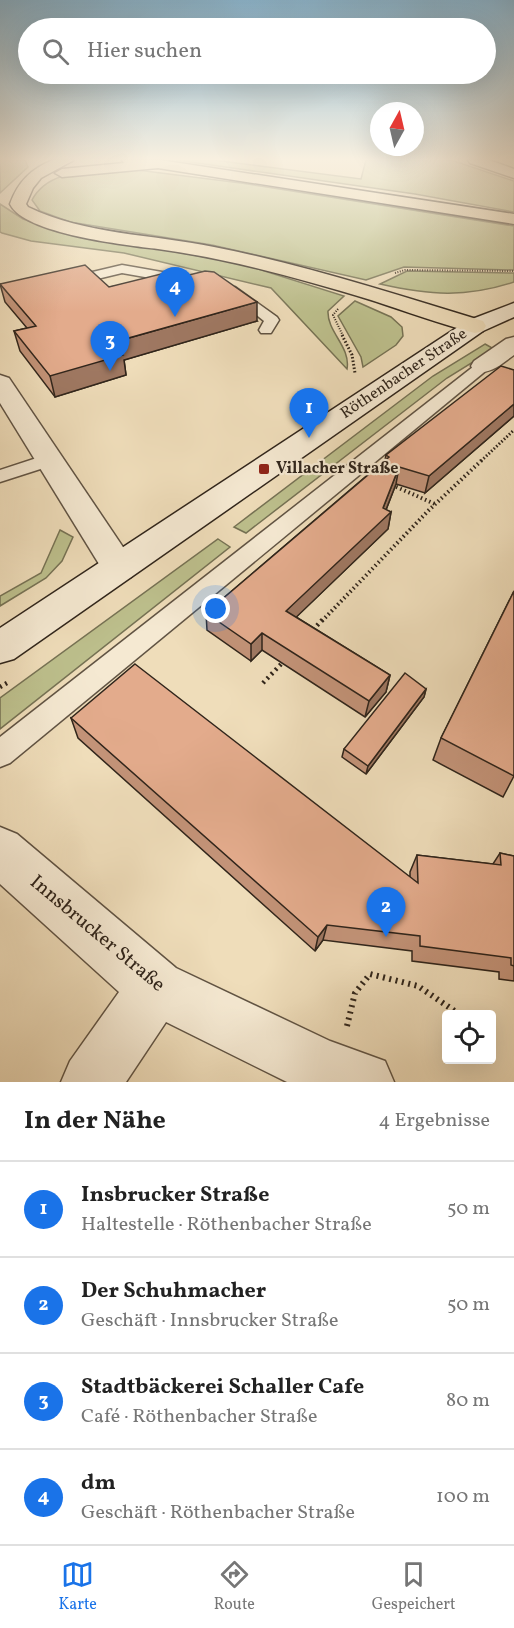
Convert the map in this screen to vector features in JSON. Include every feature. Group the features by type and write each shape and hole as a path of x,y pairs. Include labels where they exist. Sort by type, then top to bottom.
{"main road":[{"path":"22,210 47,222 73,229 177,245 248,260 482,323 514,343 493,370"},
{"path":"459,210 514,219"},
{"name":"Röthenbacher Straße","path":"0,648 482,323 514,309"},
{"path":"0,383 119,568"},
{"name":"Innsbrucker Straße","path":"0,851 156,988 322,1068 363,1082"},
{"path":"91,1082 156,988"}],"lane":[{"path":"56,284 122,269 231,287 272,320 266,330"},
{"path":"0,754 355,468 493,370"},
{"path":"0,476 49,460"}],"path":[{"path":"388,276 405,270 514,271"},
{"path":"345,302 333,315 352,355 355,368"},
{"path":"312,631 435,504 514,430"},
{"path":"355,468 435,504"},
{"path":"263,683 288,657"},
{"path":"349,1015 356,993 370,974 418,986 453,1010"}],"green space":[{"path":"0,210 10,210 23,219 62,232 239,263 344,296 328,311 331,326 346,354 347,369 271,288 124,253 31,241 0,232"},
{"path":"416,210 514,226 514,270 404,267 366,280 212,245 70,222 40,211"},
{"path":"407,271 514,273 514,282 463,293 415,291 380,284"},
{"path":"355,301 391,317 402,327 403,336 396,345 363,367 361,357 338,316"},
{"path":"485,344 494,349 447,378 246,533 234,527 433,376"},
{"path":"60,530 73,537 62,561 46,578 0,606 0,596 41,573"},
{"path":"218,539 230,547 0,729 0,698"}],"building":[{"path":"85,265 109,287 165,273 173,279 205,271 214,272 257,302 111,343 123,355 50,376 14,331 36,326 0,284"},
{"path":"501,366 514,370 514,404 429,476 399,467 383,508 391,512 286,611 390,675 369,701 262,633 251,644 206,613 389,457 386,455"},
{"path":"514,591 514,776 441,738"},
{"path":"135,664 418,883 417,855 501,865 500,853 514,856 514,966 511,965 511,958 420,946 420,936 327,925 318,937 71,718"},
{"path":"405,673 426,689 368,766 344,749"}],"place":[{"name":"dm","path":"175,317"},
{"name":"Stadtbäckerei Schaller Cafe","path":"110,371"},
{"name":"Insbrucker Straße","path":"309,438"},
{"name":"Villacher Straße","path":"264,469"},
{"name":"Der Schuhmacher","path":"386,937"}]}
